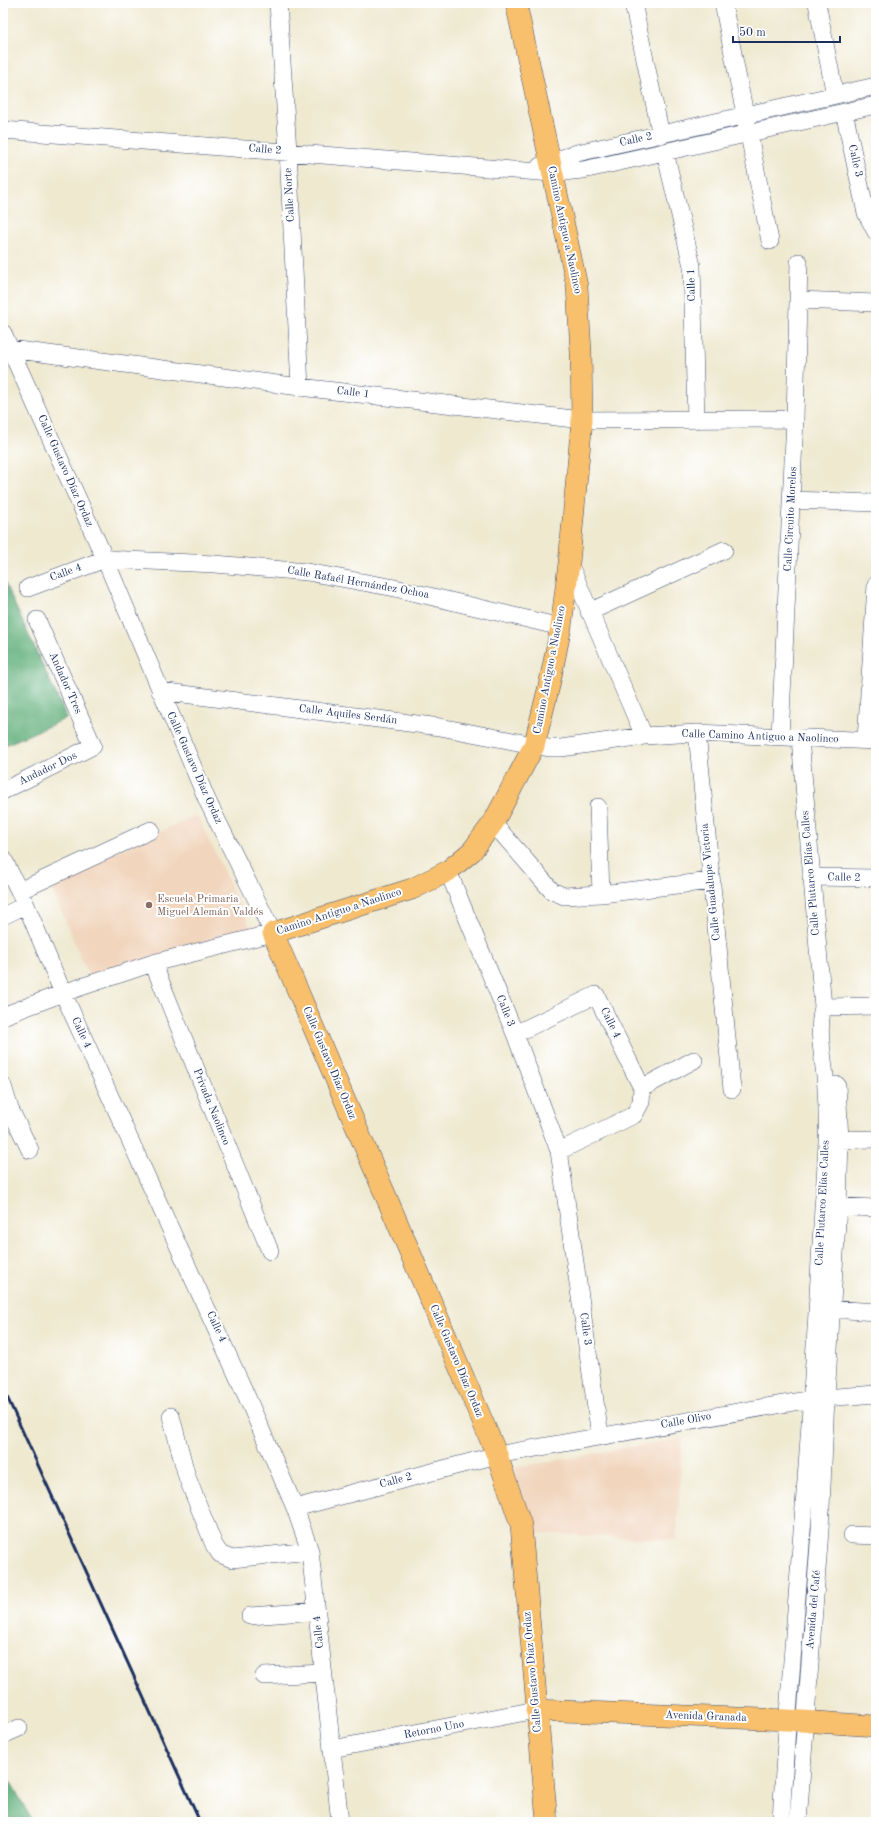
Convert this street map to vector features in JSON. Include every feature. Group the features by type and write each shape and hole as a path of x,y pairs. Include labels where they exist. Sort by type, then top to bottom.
{"main road":[{"name":"Camino Antiguo a Naolinco","path":"273,933 412,889 448,871 472,851 493,823 534,746 549,686 561,627 569,563 582,420 581,352 577,286 516,3"},
{"name":"Calle Gustavo Díaz Ordaz","path":"273,933 496,1455 520,1525 547,1822"},
{"name":"Avenida Granada","path":"536,1710 876,1726"}],"street":[{"name":"Calle Norte","path":"278,3 288,151 300,387"},
{"path":"633,3 661,135"},
{"path":"723,3 770,241"},
{"path":"817,3 836,95"},
{"name":"Calle 2","path":"551,168 577,153 876,86"},
{"name":"Calle 2","path":"3,130 528,170 551,168 583,170 876,105"},
{"name":"Calle 3","path":"844,112 866,213 876,232"},
{"name":"Calle 1","path":"665,152 692,266 696,420"},
{"name":"Calle Circuito Morelos","path":"780,737 792,500 799,262"},
{"path":"799,300 876,303"},
{"name":"Calle Gustavo Díaz Ordaz","path":"3,334 105,559 208,802 273,933"},
{"name":"Calle 1","path":"10,349 300,387 582,420 795,419"},
{"path":"792,500 876,503"},
{"path":"589,612 724,550"},
{"name":"Calle 4","path":"28,588 105,559"},
{"name":"Calle Rafaél Hernández Ochoa","path":"105,559 215,564 307,572 395,588 561,627"},
{"path":"569,563 644,736"},
{"path":"871,740 876,586"},
{"name":"Andador Tres","path":"37,620 94,746"},
{"name":"Calle Aquiles Serdán","path":"160,691 440,727 534,746"},
{"name":"Calle Camino Antiguo a Naolinco","path":"534,746 561,748 644,736 697,733 871,740"},
{"name":"Calle Guadalupe Victoria","path":"697,733 732,1089"},
{"name":"Calle Plutarco Elías Calles","path":"800,738 823,1007 820,1019 826,1090 833,1140 831,1206 818,1398"},
{"name":"Andador Dos","path":"3,791 94,746"},
{"path":"598,808 601,894"},
{"path":"493,823 552,891 564,896 601,894 711,881"},
{"path":"3,916 23,898 151,830"},
{"name":"Calle 4","path":"3,858 23,898 63,993 247,1397 295,1508 310,1551 340,1822"},
{"name":"Calle 3","path":"448,871 515,1034 559,1151 600,1436"},
{"name":"Calle 2","path":"811,877 876,878"},
{"name":"Camino Antiguo a Naolinco","path":"3,1016 63,993 153,963 273,933"},
{"name":"Privada Naolinco","path":"153,963 270,1251"},
{"name":"Calle 4","path":"515,1034 596,995 642,1088"},
{"path":"823,1007 876,1006"},
{"path":"559,1151 634,1115 641,1102 642,1088 694,1060"},
{"path":"3,1086 10,1109 30,1150"},
{"path":"833,1140 876,1139"},
{"path":"831,1206 876,1208"},
{"name":"Calle Plutarco Elías Calles","path":"818,1398 832,1309 831,1206"},
{"path":"832,1309 876,1312"},
{"name":"Calle Olivo","path":"496,1455 818,1398 876,1394"},
{"name":"Avenida del Café","path":"798,1822 795,1721 802,1530 818,1398"},
{"name":"Avenida del Café","path":"781,1822 820,1530 818,1398"},
{"path":"170,1416 187,1477 214,1545 220,1554 232,1559 310,1551"},
{"name":"Calle 2","path":"295,1508 496,1455"},
{"path":"802,1530 820,1530"},
{"path":"852,1535 876,1536"},
{"path":"250,1616 317,1611"},
{"path":"264,1676 323,1673"},
{"name":"Retorno Uno","path":"332,1750 536,1710"},
{"path":"3,1735 19,1728"}],"shaded area":[{"name":"Escuela Primaria Miguel Alemán Valdés","path":"197,815 251,928 89,977 49,882"},
{"path":"682,1438 677,1540 532,1533 514,1468"}],"green space":[{"path":"3,579 67,718 3,746"},
{"path":"3,1768 33,1822 3,1822"}],"railway":[{"path":"3,1388 200,1822"}],"place":[{"name":"Escuela Primaria Miguel Alemán Valdés","path":"149,905"}]}
